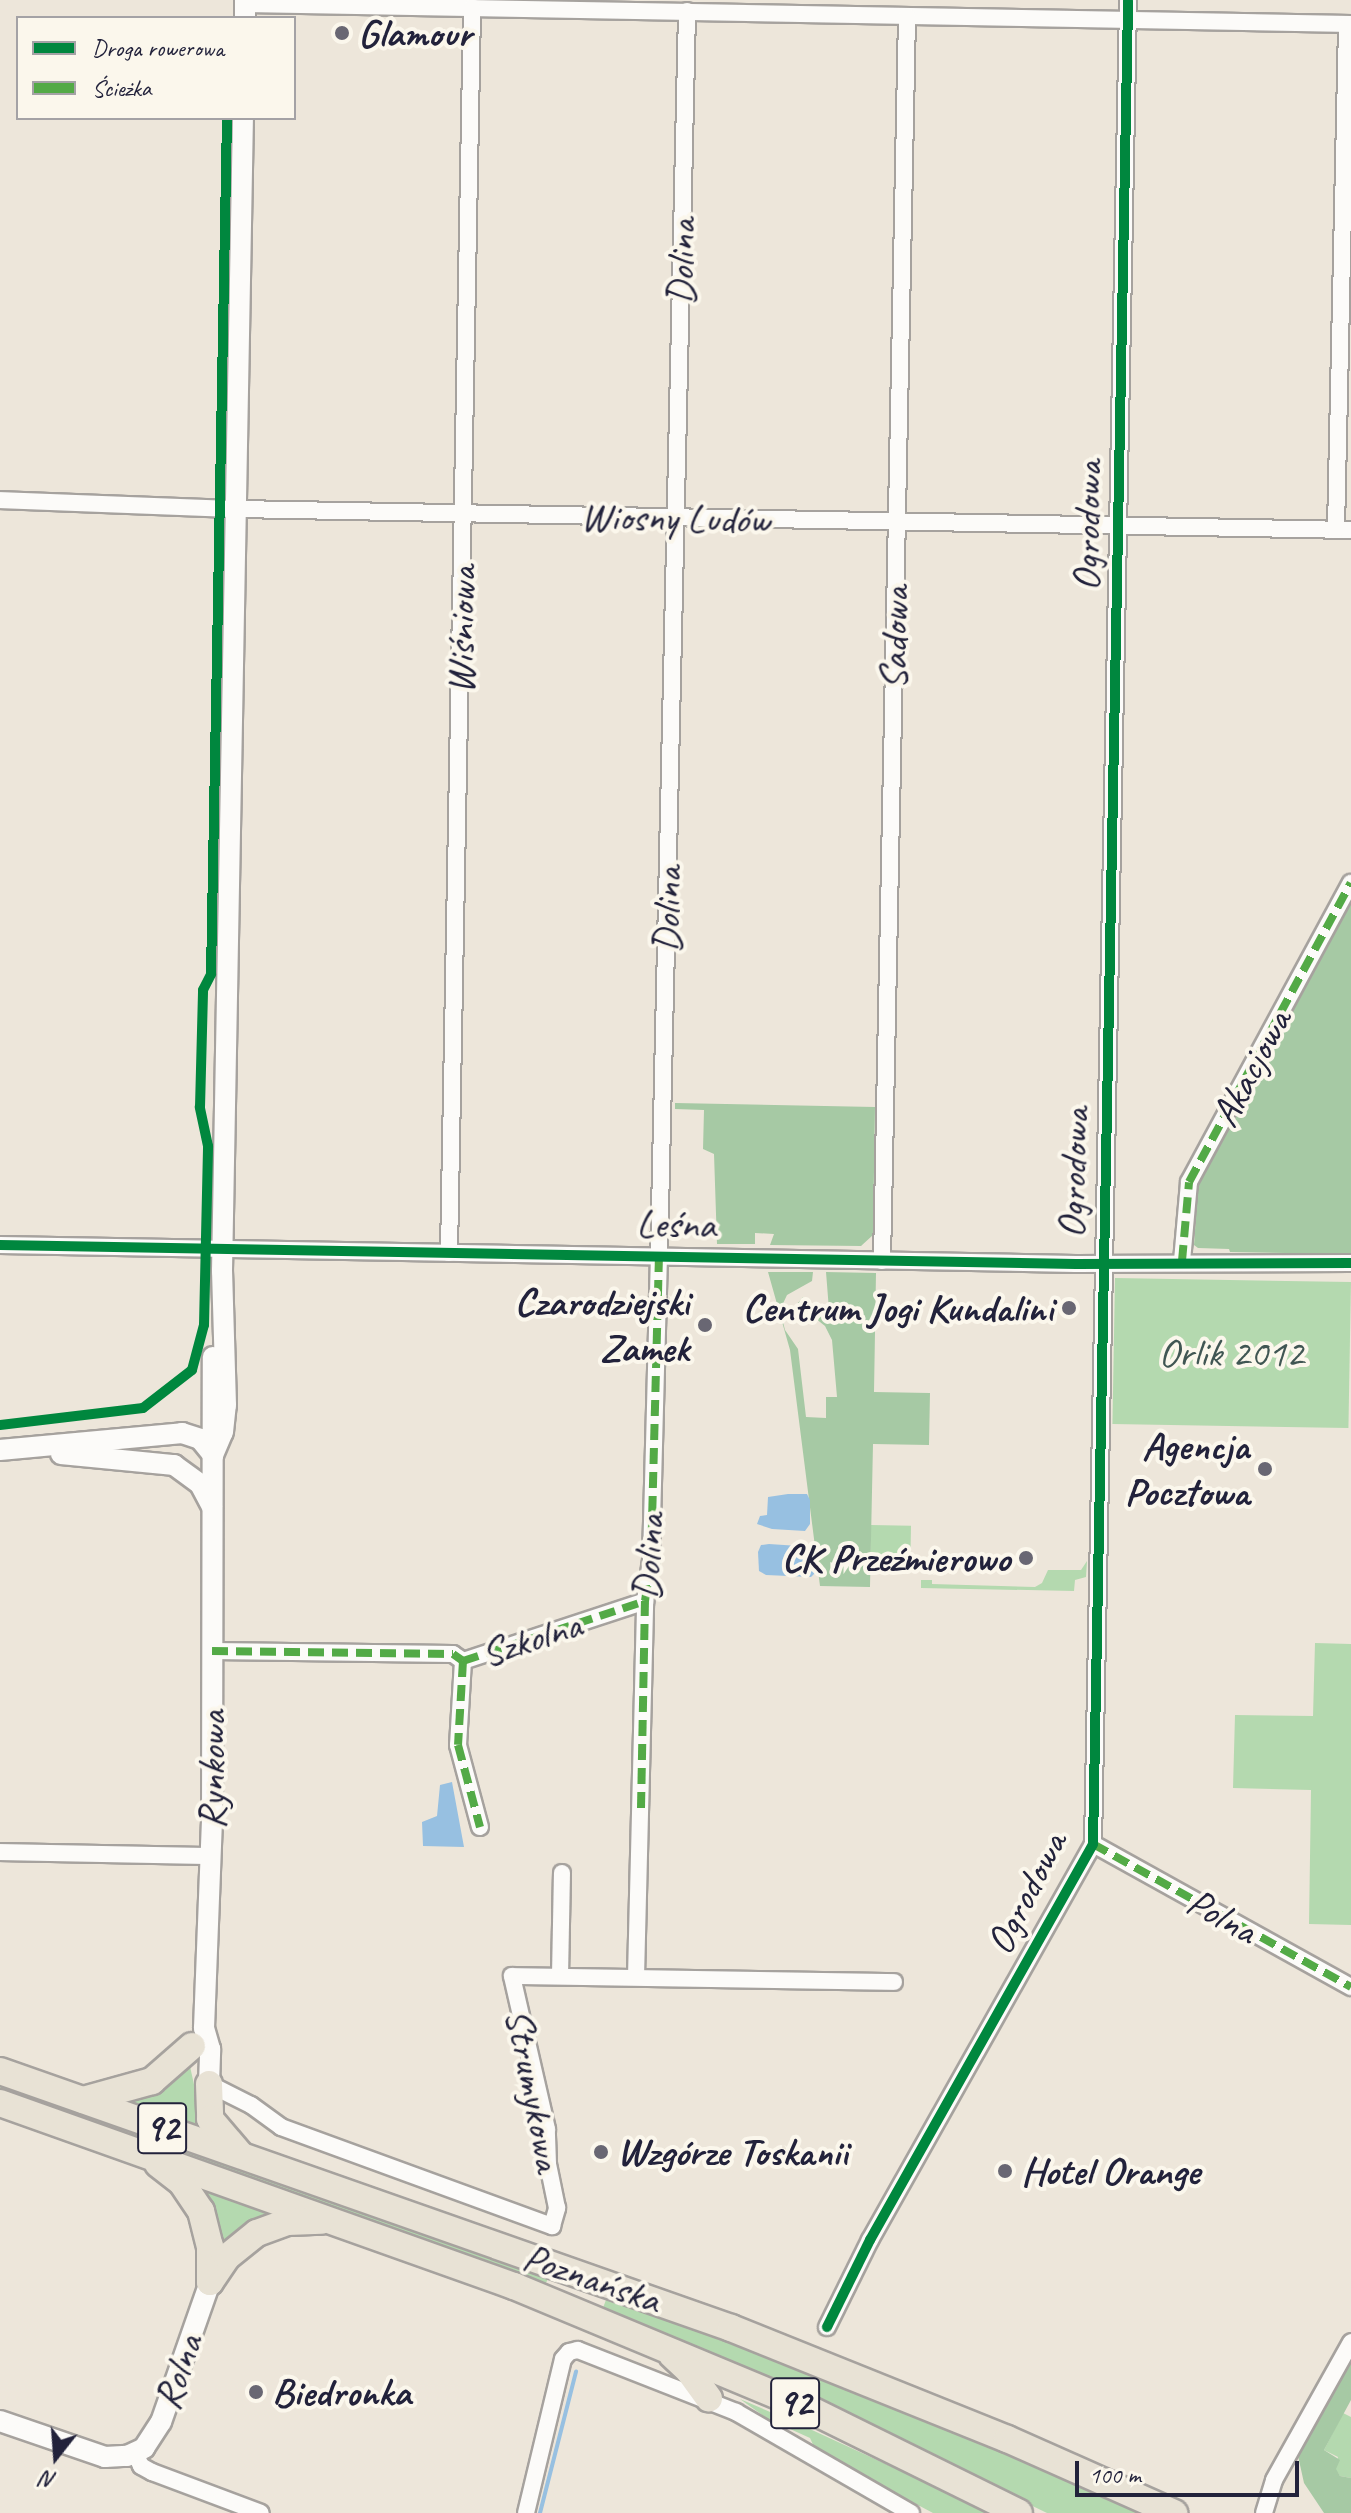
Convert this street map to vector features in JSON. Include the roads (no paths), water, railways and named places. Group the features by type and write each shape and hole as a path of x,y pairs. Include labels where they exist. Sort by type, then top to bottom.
{"main road":[{"path":"83,2100 152,2081 198,2037"},
{"name":"Poznańska","path":"0,2071 756,2338 1007,2439 1174,2513"},
{"path":"209,2084 212,2123 242,2156"},
{"name":"Poznańska","path":"0,2103 352,2226 652,2342 809,2409 1019,2513"},
{"path":"119,2144 166,2170 194,2199 209,2239 210,2282"},
{"path":"210,2282 221,2263 240,2245 273,2225 311,2220 352,2226"},
{"path":"652,2342 682,2363 709,2399"}],"street":[{"name":"Ogrodowa","path":"827,2327 870,2240 1093,1844 1128,0"},
{"path":"245,7 472,7 1349,24 1343,530"},
{"name":"Wiśniowa","path":"449,1253 472,7"},
{"name":"Dolina","path":"636,1977 645,1601 651,1560 659,1256 687,11"},
{"name":"Sadowa","path":"882,1261 907,16"},
{"name":"Rynkowa","path":"213,1455 226,1419 222,1248 243,120"},
{"name":"Wiosny Ludów","path":"0,500 237,509 1343,530"},
{"name":"Akacjowa","path":"1182,1261 1189,1182 1351,883"},
{"name":"Leśna","path":"0,1245 882,1261 1351,1263"},
{"name":"Rynkowa","path":"209,2084 210,2049 198,2037 211,1856 212,1366 222,1271"},
{"path":"182,1433 204,1403 212,1366"},
{"path":"0,1450 182,1433 200,1439 213,1455"},
{"path":"29,1449 178,1467 192,1476 206,1493 213,1511"},
{"path":"162,1463 213,1455"},
{"name":"Szkolna","path":"463,1661 645,1601"},
{"path":"212,1651 453,1654 463,1661 458,1745 480,1827"},
{"name":"Polna","path":"1093,1844 1351,1987"},
{"path":"0,1852 211,1856"},
{"path":"562,1873 560,1976 894,1982"},
{"name":"Strumykowa","path":"552,2226 557,2208 548,2164 547,2129 512,1976 560,1976"},
{"name":"Poznańska","path":"209,2084 251,2105 281,2127 552,2226"},
{"name":"Rolna","path":"0,2421 105,2457 135,2453 156,2435 210,2282"},
{"path":"1264,2513 1274,2480 1351,2342"},
{"name":"Poznańska","path":"526,2513 562,2364 569,2352 588,2352 709,2399 911,2513"},
{"name":"Rolna","path":"135,2453 141,2466 152,2472 261,2513"}],"water":[{"path":"807,1494 810,1500 810,1524 805,1531 772,1529 757,1524 760,1516 767,1515 768,1497"},
{"path":"761,1545 814,1547 815,1573 811,1577 766,1575 759,1571 758,1552"},
{"path":"452,1782 464,1847 423,1846 422,1822 437,1816 440,1785"}],"waterway":[{"path":"540,2513 576,2372"}],"place":[{"name":"Glamour","path":"342,33"},
{"name":"Centrum Jogi Kundalini","path":"1069,1308"},
{"name":"Czarodziejski Zamek","path":"705,1325"},
{"name":"Agencja Pocztowa","path":"1265,1469"},
{"name":"CK Przeźmierowo","path":"1026,1558"},
{"name":"Wzgórze Toskanii","path":"601,2152"},
{"name":"Hotel Orange","path":"1005,2171"},
{"name":"Biedronka","path":"256,2392"}],"park label":[{"name":"Orlik 2012","path":"1231,1353"}]}
